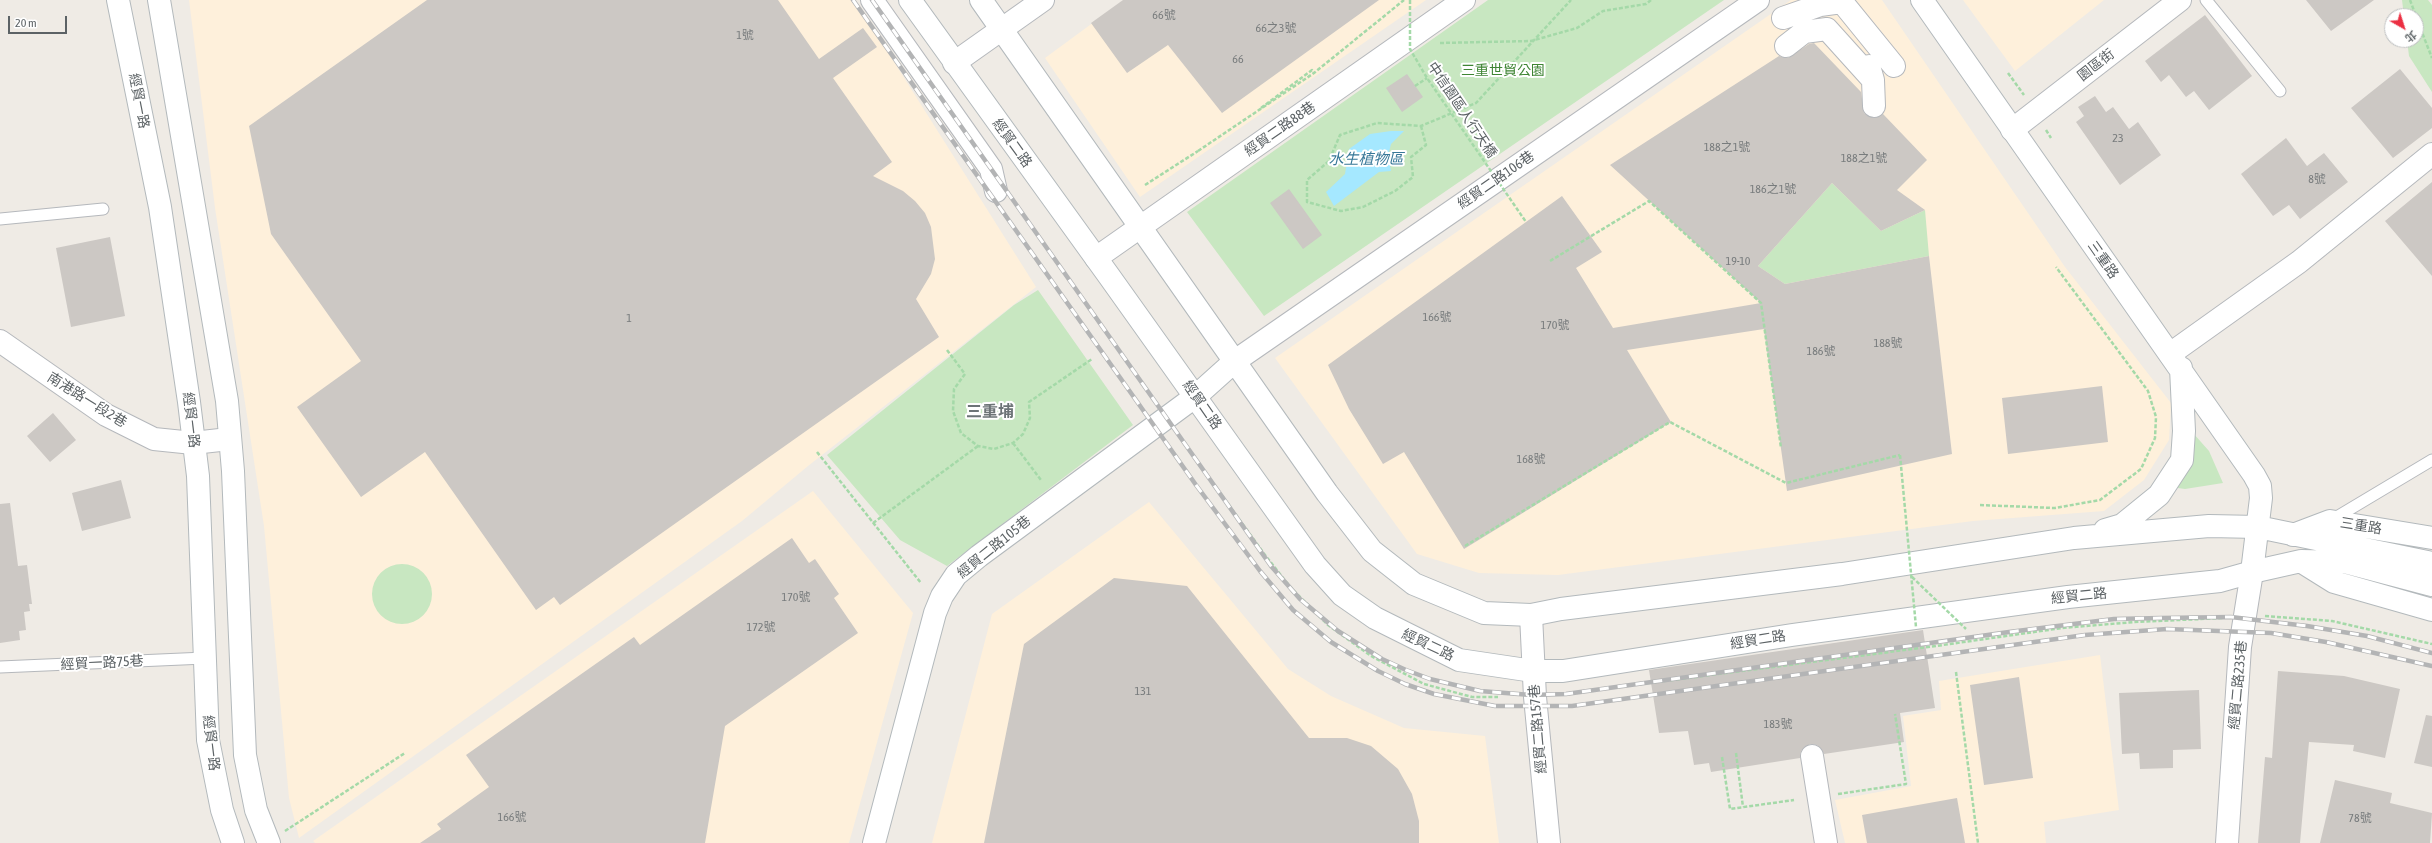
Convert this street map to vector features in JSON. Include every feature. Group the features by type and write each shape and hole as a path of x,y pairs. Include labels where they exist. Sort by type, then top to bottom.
{"street":[{"name":"經貿一路","path":"118,0 160,208 198,476 208,740 222,810 233,843"},
{"path":"159,0 227,401 229,439 233,471 244,755 256,810 277,837"},
{"path":"872,0 991,169 996,191"},
{"name":"經貿二路","path":"910,0 954,63 1196,396 1315,565 1342,594 1374,618 1459,660 1533,671 1563,671 1793,640 2068,597 2220,581 2301,561 2346,562 2432,585"},
{"path":"981,0 1337,506 1372,551 1392,569 1414,584 1484,614 1531,615 1562,609 1842,574 2074,538 2209,526 2258,527 2432,563"},
{"path":"954,63 1043,0"},
{"name":"經貿二路106巷","path":"1235,360 1758,0"},
{"name":"三重路","path":"1922,0 2254,475 2260,486 2261,498 2258,527"},
{"name":"園區街","path":"2012,130 2180,0"},
{"name":"經貿二路88巷","path":"1096,258 1459,1"},
{"path":"1786,46 1819,16 1842,2 1859,22 1885,75 1874,106"},
{"path":"1783,18 1819,16 1864,48 1885,75"},
{"path":"1819,16 1885,75"},
{"path":"1859,22 1864,48"},
{"path":"2074,538 2122,525 2159,495 2182,460 2184,431 2175,361 2432,154"},
{"name":"南港路一段2巷","path":"0,341 106,415 154,439 193,443 229,439"},
{"name":"經貿二路105巷","path":"874,843 935,613 942,596 956,575 979,556 1196,396 1235,360"},
{"name":"三重路","path":"2293,535 2330,521 2432,538"},
{"name":"經貿二路235巷","path":"2227,843 2244,614 2252,572 2258,527"},
{"path":"2301,561 2334,582 2432,610"},
{"name":"經貿二路157巷","path":"1531,615 1533,671 1549,843"},
{"path":"1812,756 1826,843"}],"lane":[{"path":"2206,0 2280,91"},
{"path":"0,219 103,209"},
{"path":"2330,521 2432,460"},
{"name":"經貿一路75巷","path":"0,667 205,658"}],"path":[{"path":"1145,185 1314,72 1404,0"},
{"name":"中信園區人行天橋","path":"1410,0 1410,49 1426,78 1526,222"},
{"path":"1421,126 1426,145 1411,157 1413,177 1395,191 1363,207 1341,211 1307,202 1307,180 1329,161 1340,136 1377,123 1421,126 1476,103 1531,41 1571,0"},
{"path":"1435,43 1531,41 1577,28 1603,11 1646,4 1651,0"},
{"path":"2424,37 2432,58"},
{"path":"1261,108 1312,70 1314,72"},
{"path":"1415,86 1426,78"},
{"path":"1550,261 1649,201 1761,303 1781,448"},
{"path":"1980,505 2055,508 2100,500 2141,469 2155,438 2156,417 2148,391 2056,267"},
{"path":"947,350 965,374 954,389 953,411 961,432 978,446 994,449 1013,443 1023,434 1030,418 1029,402 1092,359"},
{"path":"1465,546 1670,422 1786,483 1900,455 1916,627"},
{"path":"1013,443 1041,480"},
{"path":"873,524 978,446"},
{"path":"817,452 921,583"},
{"path":"1912,577 1966,629"},
{"path":"1563,694 1936,646 2062,628 2134,622 2218,619 2244,614 2332,621 2432,644"},
{"path":"1956,672 1978,843"},
{"path":"1832,794 1906,784 1895,714"},
{"path":"277,837 405,752"},
{"path":"1736,753 1743,807"},
{"path":"1722,757 1730,809 1794,800"}],"shaded area":[{"path":"189,0 855,0 1036,287 808,466 742,521 299,838 289,798 264,526 215,208"},
{"path":"1124,0 1426,0 1140,197 1045,58"},
{"path":"1791,0 1882,0 2065,267 2171,403 2169,440 2144,480 2104,511 1973,521 1558,575 1479,573 1417,554 1275,358"},
{"path":"1963,0 2104,0 2015,71"},
{"path":"813,491 913,613 849,843 315,843 313,841"},
{"path":"1149,502 1288,669 1331,696 1404,728 1485,736 1499,843 932,843 992,614"},
{"path":"2100,655 2119,810 2044,822 2046,843 1845,843 1835,800 1911,786 1903,716 1941,710 1939,681"}],"green space":[{"name":"三重世貿公園","path":"1488,0 1724,0 1264,316 1187,212"},
{"path":"2402,0 2428,0 2432,5 2432,92 2409,56 2408,48 2424,48 2424,8 2403,8"},
{"path":"1832,183 1881,231 1925,210 1929,256 1785,284 1758,266"},
{"path":"1038,290 1133,425 947,566 900,540 827,455 1014,305"},
{"path":"2193,433 2209,451 2223,483 2185,489 2164,486"},
{"path":"402,564 418,569 423,573 427,578 432,594 427,610 423,615 418,619 402,624 386,619 381,615 377,610 372,594 377,578 381,573 386,569"}],"water":[{"name":"水生植物區","path":"1404,131 1391,144 1388,156 1391,171 1379,172 1334,206 1326,192 1345,174 1349,149 1370,134"}],"building":[{"path":"427,0 778,0 819,59 863,28 877,47 833,78 892,162 873,176 903,191 915,201 925,213 931,227 935,259 931,274 916,299 939,337 560,605 554,597 536,610 425,452 361,497 297,407 361,361 271,234 249,126"},
{"path":"1123,0 1379,0 1222,113 1168,45 1127,73 1091,23"},
{"path":"2306,0 2374,0 2331,31"},
{"path":"2205,15 2252,76 2209,110 2194,91 2186,97 2169,75 2161,82 2145,61"},
{"path":"1814,43 1861,92 1864,113 1874,118 1883,114 1927,160 1897,190 1925,210 1881,231 1832,183 1758,266 1785,284 1929,256 1952,454 1787,491 1764,329 1627,350 1671,422 1464,549 1404,452 1383,464 1349,409 1328,365 1562,196 1602,252 1576,268 1613,328 1761,303 1610,165 1779,56 1788,58 1809,44"},
{"path":"2400,69 2432,108 2432,128 2393,158 2351,108"},
{"path":"1407,74 1423,97 1402,112 1386,88"},
{"path":"2095,96 2106,112 2113,107 2129,129 2138,122 2161,155 2120,185 2076,122 2084,116 2078,107"},
{"path":"2286,138 2307,166 2324,153 2348,182 2300,219 2289,205 2273,216 2241,174"},
{"path":"2432,182 2432,276 2385,221"},
{"path":"1289,189 1322,235 1303,249 1270,203"},
{"path":"110,237 125,316 71,327 56,248"},
{"path":"2102,386 2108,442 2008,454 2002,398"},
{"path":"53,413 76,440 50,462 27,436"},
{"path":"121,480 131,518 82,531 72,493"},
{"path":"10,503 18,566 27,565 32,604 29,604 30,611 24,612 26,630 19,631 20,640 0,643 0,504"},
{"path":"792,538 809,563 815,559 839,594 834,598 858,633 725,726 705,843 420,843 441,829 437,824 489,787 466,755 634,637 640,645"},
{"path":"1114,578 1187,586 1309,738 1347,738 1371,746 1398,769 1412,794 1419,821 1419,843 984,843 1024,644"},
{"path":"1923,630 1935,708 1900,713 1904,742 1824,754 1817,745 1810,744 1801,751 1800,758 1711,772 1709,763 1694,765 1688,731 1659,733 1649,670"},
{"path":"2278,671 2344,676 2400,689 2385,758 2353,751 2354,745 2309,742 2300,843 2258,843 2265,757 2272,758"},
{"path":"2019,677 2033,778 1984,785 1970,685"},
{"path":"2199,690 2201,749 2173,750 2173,768 2140,769 2139,753 2122,754 2119,693"},
{"path":"2426,715 2432,716 2432,767 2414,763"},
{"path":"2335,780 2392,793 2390,803 2432,813 2430,843 2320,843"},
{"path":"1957,798 1965,843 1867,843 1862,815"}],"railway":[{"path":"853,0 1196,485 1260,571 1293,610 1331,642 1378,671 1405,684 1434,694 1495,706 1572,706 2085,635 2167,629 2271,633 2326,642 2432,666"},
{"path":"872,0 1271,566 1300,599 1338,631 1382,659 1406,670 1430,679 1480,691 1531,695 1566,694 2009,632 2114,619 2161,618 2231,617 2307,626 2367,636 2432,653"}],"district":[{"name":"三重埔","path":"990,412"}]}
